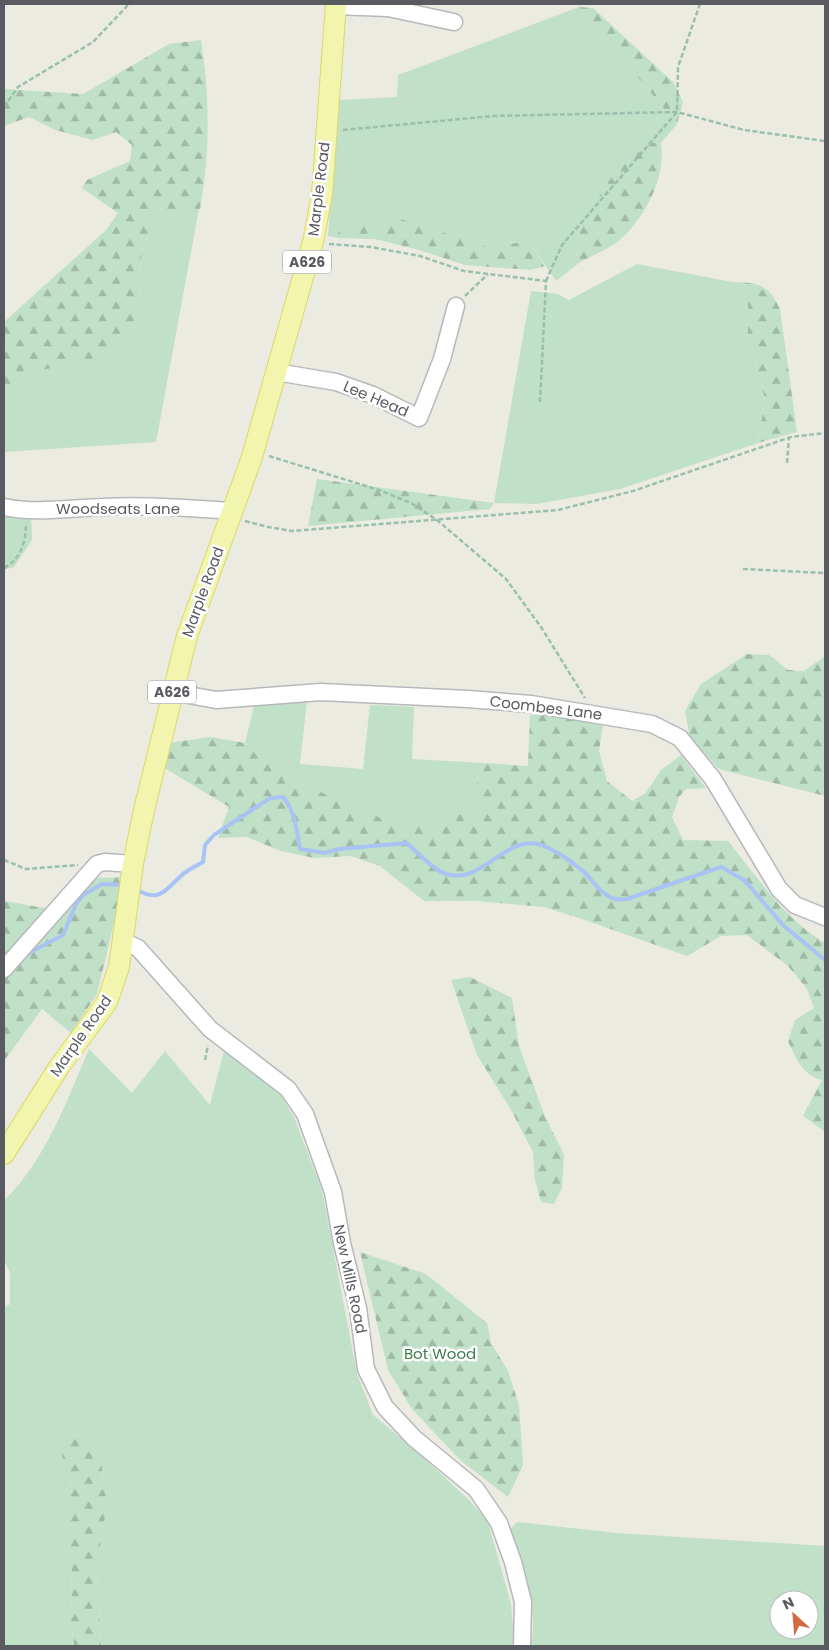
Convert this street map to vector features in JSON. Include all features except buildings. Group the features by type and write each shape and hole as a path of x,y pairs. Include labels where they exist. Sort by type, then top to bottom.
{"main road":[{"name":"Marple Road","path":"4,1154 59,1067 107,1002 119,967 132,871 172,692 187,636 253,453 313,242 322,194 336,5"}],"street":[{"path":"336,5 388,8 454,22"},
{"name":"Lee Head","path":"276,372 336,382 373,395 419,418 442,359 456,306"},
{"name":"Woodseats Lane","path":"4,508 27,510 105,507 232,514"},
{"name":"Coombes Lane","path":"172,692 216,700 321,692 390,694 531,704 652,724 680,738 713,779 779,889 795,905 825,917"},
{"path":"4,968 97,864 105,862 132,871"},
{"name":"New Mills Road","path":"123,941 138,948 210,1029 288,1089 305,1114 332,1192 358,1308 366,1369 385,1408 414,1438 476,1489 499,1523 513,1562 523,1602 522,1646"}],"path":[{"path":"4,107 18,87 93,42 129,4"},
{"path":"540,402 546,281 562,245 677,112 678,67 700,4"},
{"path":"327,133 358,128 493,116 677,112 744,130 825,141"},
{"path":"313,242 371,247 420,256 464,271 546,281"},
{"path":"456,306 488,274"},
{"path":"232,514 268,527 292,531 558,510 633,490 789,438 825,433"},
{"path":"787,463 789,438"},
{"path":"253,453 282,459 379,490 411,503 437,520 506,579 576,680 593,714"},
{"path":"4,568 11,565 22,551 26,538 27,510"},
{"path":"744,569 825,572"},
{"path":"4,860 26,869 97,864"}],"green space":[{"path":"579,7 677,124 661,143 652,143 573,244 579,263 556,281 529,241 489,247 443,233 340,231 338,238 328,236 338,100 397,97 398,75"},
{"path":"579,7 593,8 673,82 683,102 677,124"},
{"path":"201,40 206,82 208,125 206,168 200,209 155,215 141,258 138,322 117,343 87,362 41,370 4,389 4,322 106,230 118,213 82,188 87,180 130,161 132,145 116,132 93,140 55,130 29,117 4,126 4,89 83,94 169,44"},
{"path":"652,143 661,143 662,156 657,183 646,208 620,240 579,263 573,244 605,187 625,163 637,152"},
{"path":"199,209 156,442 4,452 4,389 40,370 87,362 138,322 141,258 155,214"},
{"path":"397,218 489,247 529,241 545,266 531,270 465,265 419,250 375,239 338,238 339,231"},
{"path":"637,264 733,282 748,302 748,334 765,399 758,443 620,489 536,504 494,503 531,291 558,294 569,300"},
{"path":"733,282 762,286 771,294 780,309 797,432 758,443 765,399 748,334 748,302"},
{"path":"317,479 494,503 490,509 308,526"},
{"path":"4,515 31,518 32,540 14,567 4,570"},
{"path":"747,654 769,655 788,670 804,671 825,656 825,796 719,769 690,738 685,711 701,684"},
{"path":"307,701 300,764 363,769 370,705 414,707 412,759 484,763 476,785 480,808 433,822 390,822 277,773 245,743 254,706"},
{"path":"530,715 568,716 603,724 599,751 607,781 632,801 646,793 661,770 681,755 706,788 686,789 679,797 672,817 683,840 728,841 784,910 825,943 825,1132 803,1116 822,1080 815,1078 805,1070 797,1060 788,1041 795,1020 814,1008 807,989 788,966 747,935 721,936 687,956 544,907 476,901 424,901 380,866 351,856 314,858 281,851 247,837 218,838 229,807 163,767 169,743 210,737 245,743 277,773 390,822 433,822 480,808 476,785 484,763 528,766"},
{"path":"125,877 97,994 71,1033 42,1009 4,1061 4,892 5,901 55,910 95,878"},
{"path":"470,977 512,998 519,1046 544,1114 564,1155 562,1188 554,1204 541,1202 535,1180 533,1152 510,1108 477,1055 451,980"},
{"path":"225,1047 282,1097 294,1117 322,1190 357,1374 373,1415 413,1448 470,1501 488,1522 511,1604 514,1638 511,1646 101,1646 97,1567 107,1504 98,1439 72,1563 71,1623 74,1646 4,1646 4,1308 10,1304 10,1273 4,1260 4,1201 32,1167 54,1130 89,1049 132,1093 165,1051 210,1105"},
{"name":"Bot Wood","path":"360,1252 426,1274 487,1323 491,1343 508,1371 519,1405 523,1465 508,1497 460,1460 412,1409 388,1370"},
{"path":"78,1436 98,1439 107,1504 97,1567 101,1646 74,1646 71,1623 72,1563 61,1440"},
{"path":"517,1522 616,1533 825,1546 825,1646 531,1646 533,1617 524,1572 510,1529"}],"waterway":[{"path":"136,889 151,895 157,895 167,890 190,869 203,862 205,845 214,835 270,798 283,797 293,815 300,849 325,853 339,849 407,843 431,865 446,874 459,876 471,873 514,847 525,844 538,844 556,852 574,864 611,898 627,899 721,867 744,880 784,926 825,960"},
{"path":"29,953 63,935 76,904 83,895 102,884 125,885"}]}
